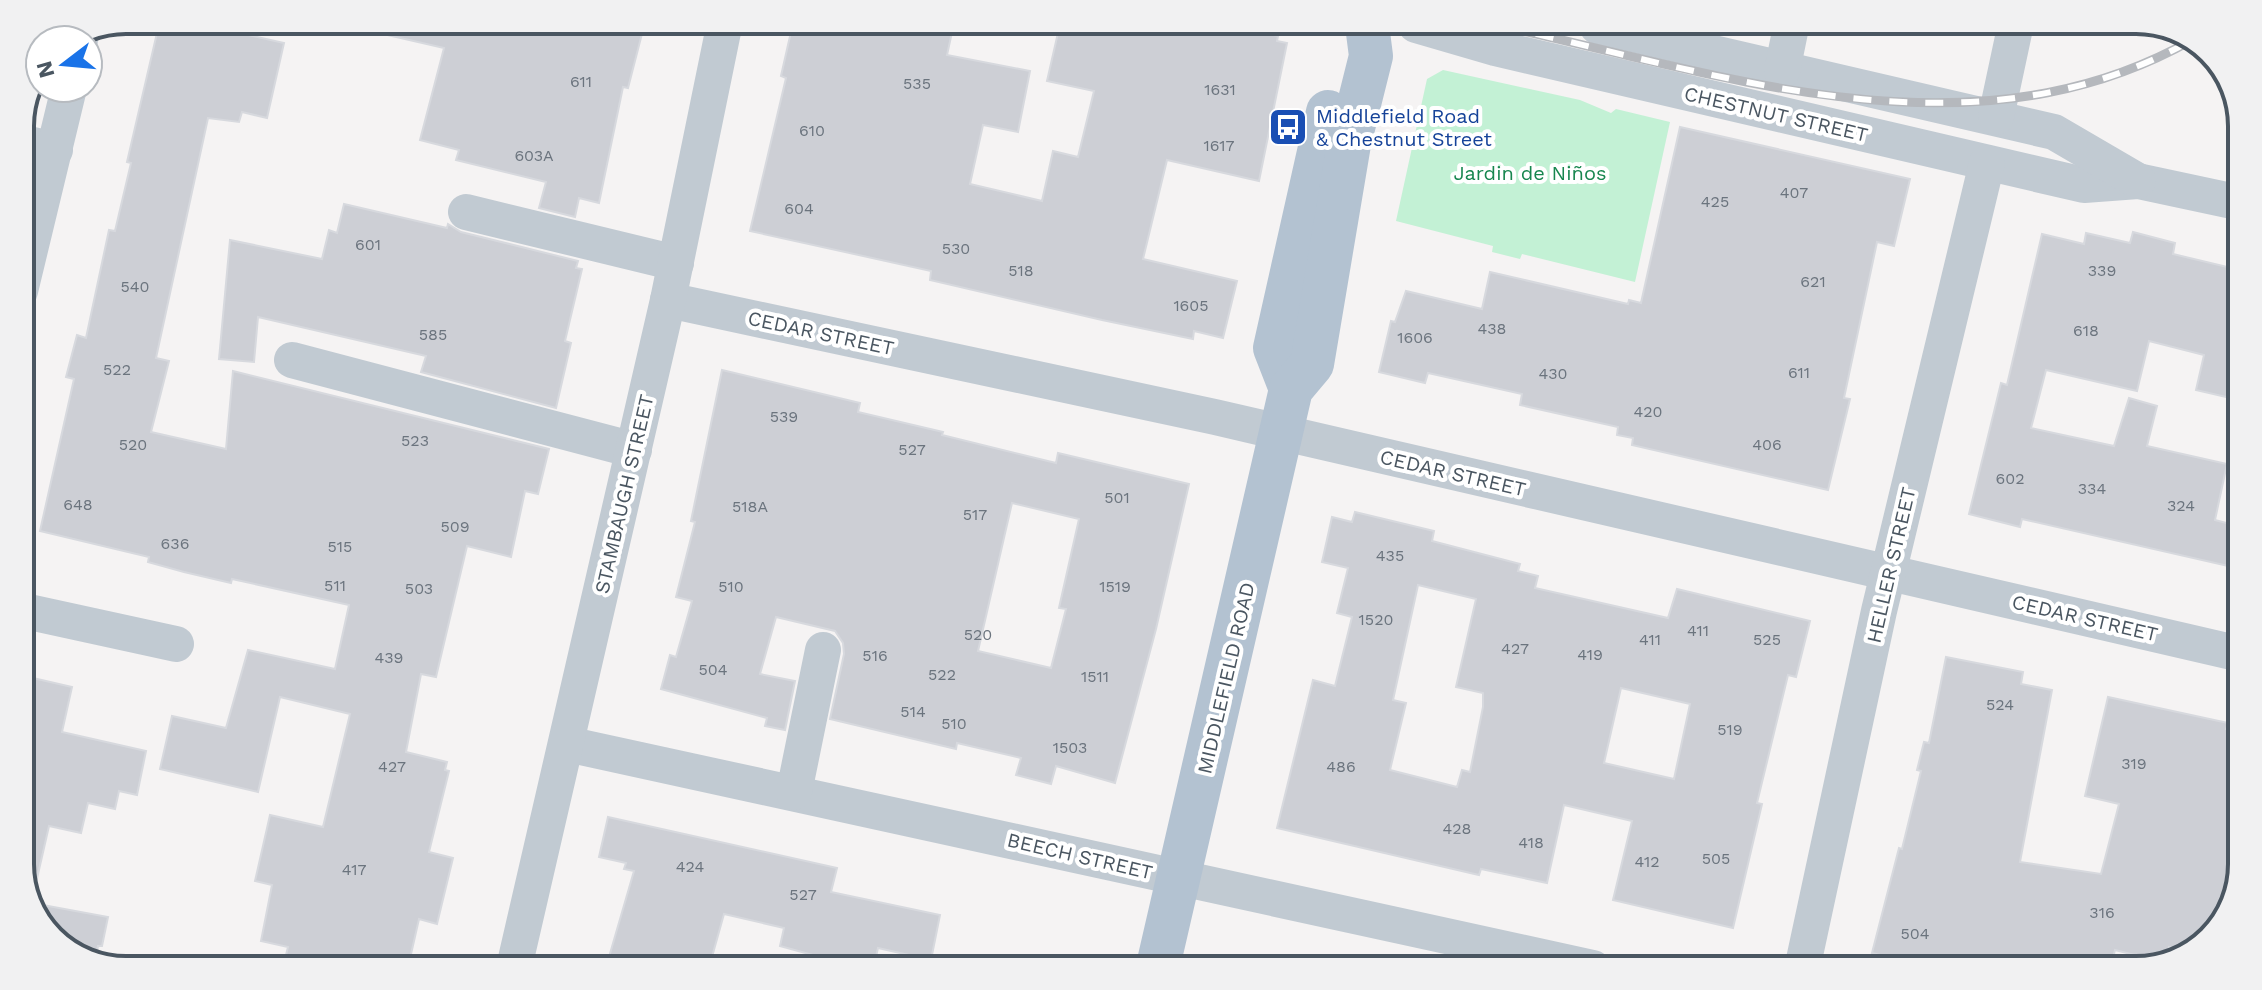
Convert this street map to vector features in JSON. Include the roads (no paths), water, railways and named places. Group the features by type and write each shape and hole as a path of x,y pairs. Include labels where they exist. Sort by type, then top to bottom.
{"main road":[{"path":"1291,389 1275,348 1343,46 1351,34"},
{"name":"MIDDLEFIELD ROAD","path":"1160,956 1291,389 1312,364 1349,144 1371,56 1368,34"}],"street":[{"name":"STAMBAUGH STREET","path":"517,956 668,300 723,34"},
{"name":"CHESTNUT STREET","path":"1447,34 1495,48 2084,185 2138,181 2228,200"},
{"name":"CHESTNUT STREET","path":"1630,34 2054,132 2138,181"},
{"path":"1782,71 1790,34"},
{"path":"1996,117 2014,34"},
{"path":"34,235 65,104"},
{"path":"34,145 55,150"},
{"name":"HELLER STREET","path":"1805,956 1888,573 1987,163"},
{"path":"466,212 676,263"},
{"name":"CEDAR STREET","path":"668,300 1215,417 1282,435 2228,651"},
{"path":"292,360 634,450"},
{"path":"34,613 176,644"},
{"path":"794,792 823,650"},
{"name":"BEECH STREET","path":"567,744 1538,956"}],"railway":[{"path":"1535,34 1762,85 1850,98 1937,103 2024,97 2109,77 2179,46"}],"place":[{"name":"Middlefield Road & Chestnut Street","path":"1288,127"}],"park label":[{"name":"Jardin de Niños","path":"1530,173"}]}
